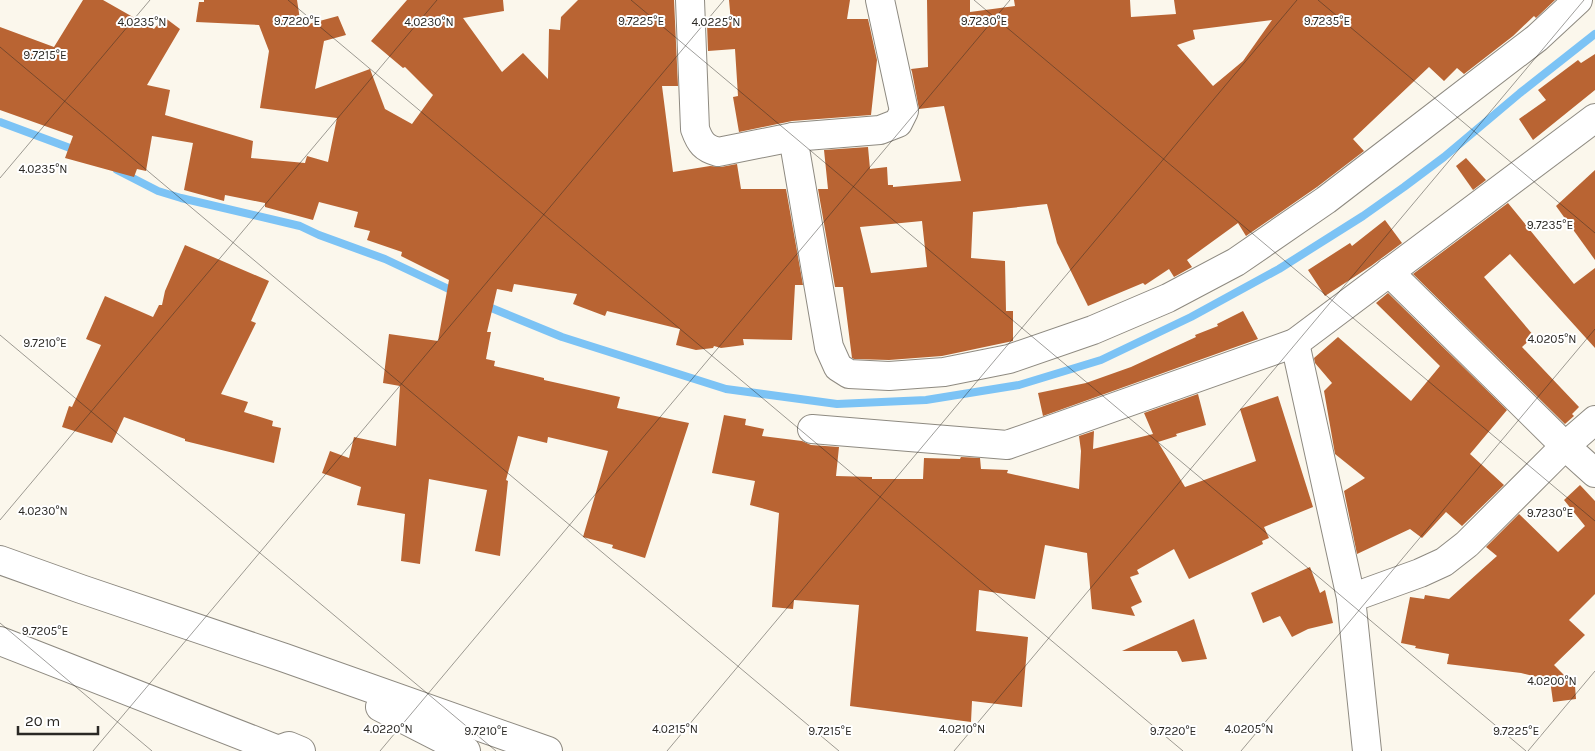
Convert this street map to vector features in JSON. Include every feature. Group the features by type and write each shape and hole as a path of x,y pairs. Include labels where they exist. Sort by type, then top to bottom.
{"main road":[{"path":"690,0 695,130 700,143 707,149 718,152 792,137 880,130 898,122 904,111 880,0"},
{"path":"792,137 828,347 838,367 849,374 888,376 944,372 1009,359 1093,330 1168,298 1236,262 1326,200 1452,104 1537,38 1578,0"},
{"path":"812,429 1007,445 1295,343 1595,118"},
{"path":"1389,272 1595,474"},
{"path":"1295,343 1352,598 1367,751"},
{"path":"1352,598 1444,562 1467,544 1566,446 1595,420"},
{"path":"0,560 548,751"},
{"path":"0,641 284,750"},
{"path":"285,658 466,751"},
{"path":"0,660 146,715 231,751"}],"building":[{"path":"83,0 103,0 154,29 164,17 180,29 147,85 170,90 165,115 253,141 251,158 305,163 307,156 328,162 337,118 260,108 269,51 259,25 196,22 199,2 204,2 204,0 297,0 301,26 338,16 346,35 324,41 315,89 370,69 385,109 412,124 433,95 405,67 403,68 371,41 407,0 503,0 504,11 463,18 502,72 523,53 548,79 549,29 560,30 561,17 578,0 674,0 678,86 662,86 673,172 737,164 741,189 786,189 803,285 795,285 792,340 743,339 744,345 721,348 714,346 713,348 696,350 676,345 680,329 607,311 605,316 573,304 577,294 514,284 512,292 497,289 487,332 491,332 486,359 495,361 494,366 544,378 544,380 620,397 617,408 689,423 645,558 612,548 613,545 583,537 608,451 548,437 547,443 518,436 506,480 508,481 500,556 475,551 487,490 429,479 420,564 401,561 405,514 357,505 361,487 322,473 330,451 349,458 354,437 396,446 400,386 383,383 389,334 438,341 449,280 401,256 402,252 367,240 370,231 354,227 358,212 319,202 313,220 265,207 265,203 225,195 224,201 184,190 193,143 152,136 146,171 137,169 134,177 65,158 73,136 0,110 0,27 54,47"},
{"path":"729,0 850,0 847,19 868,19 877,60 871,115 792,121 739,132 733,97 738,96 735,49 708,51 707,24 731,22"},
{"path":"927,0 970,0 970,12 1015,6 1014,0 1130,0 1131,17 1176,14 1174,0 1555,0 1536,18 1534,16 1513,36 1464,74 1457,68 1444,81 1429,67 1353,139 1364,151 1317,187 1246,236 1238,223 1187,260 1192,267 1174,277 1169,269 1145,285 1143,283 1088,306 1057,243 1047,204 973,212 971,258 1005,261 1006,311 1013,311 1013,341 942,356 889,360 854,359 852,358 843,287 835,287 818,189 828,189 824,150 868,147 870,169 887,167 888,185 893,185 893,187 961,181 944,106 919,109 911,69 928,67","holes":["1272,20 1243,61 1213,86 1177,45 1195,39 1193,30","922,221 927,267 871,273 860,227"]},
{"path":"1595,54 1595,90 1533,140 1519,119 1546,100 1538,90 1578,60 1581,63"},
{"path":"1466,158 1486,180 1473,190 1456,166"},
{"path":"1595,170 1595,260 1556,206"},
{"path":"1508,203 1574,284 1595,268 1595,348 1510,254 1484,277 1534,336 1522,347 1579,407 1572,414 1574,416 1565,424 1413,274"},
{"path":"1385,220 1402,243 1325,296 1308,270 1350,243 1352,246"},
{"path":"185,245 269,281 251,321 256,323 221,394 248,402 244,412 273,421 272,426 281,428 274,463 185,441 185,439 124,417 112,443 62,427 69,406 72,407 101,345 86,339 105,296 153,317 159,305 162,305 165,291"},
{"path":"1388,293 1507,410 1470,454 1504,485 1462,526 1446,512 1422,538 1410,529 1357,554 1344,491 1365,478 1335,454 1324,391 1332,383 1315,363 1314,358 1338,337 1411,401 1440,366 1376,303"},
{"path":"1243,311 1258,339 1043,416 1038,393 1086,383 1131,367 1196,337 1195,335 1218,326 1217,324"},
{"path":"1198,394 1206,425 1176,434 1177,436 1158,442 1185,487 1256,461 1240,409 1278,396 1313,507 1264,527 1269,538 1262,541 1263,544 1189,579 1174,549 1137,570 1139,574 1130,577 1142,602 1131,607 1135,616 1092,609 1087,553 1045,545 1035,599 979,590 976,631 1028,637 1022,707 972,701 971,722 850,706 859,605 794,600 793,609 772,607 779,513 750,505 755,481 712,473 724,415 746,419 745,425 764,429 762,436 802,441 811,445 839,447 836,476 872,477 872,479 923,479 924,458 980,458 981,469 1008,470 1007,473 1079,489 1081,451 1079,436 1094,431 1093,449 1153,434 1144,413"},
{"path":"1580,485 1595,501 1595,594 1569,620 1585,635 1554,665 1575,686 1576,699 1553,702 1550,680 1521,673 1447,664 1449,654 1415,648 1416,646 1401,643 1410,597 1424,599 1425,595 1449,599 1497,556 1486,547 1519,514 1558,552 1585,526 1564,500"},
{"path":"1310,567 1320,593 1325,590 1333,623 1308,629 1292,637 1280,616 1263,623 1251,593"},
{"path":"1194,619 1207,659 1182,662 1177,651 1122,651"}],"waterway":[{"path":"484,305 562,337 726,389 837,404 926,400 1019,385 1101,360 1191,317 1279,269 1363,216 1404,187 1444,157 1520,93 1595,34"},
{"path":"0,122 78,151"},
{"path":"117,170 158,191 300,226 319,235 385,259 455,292"}]}
